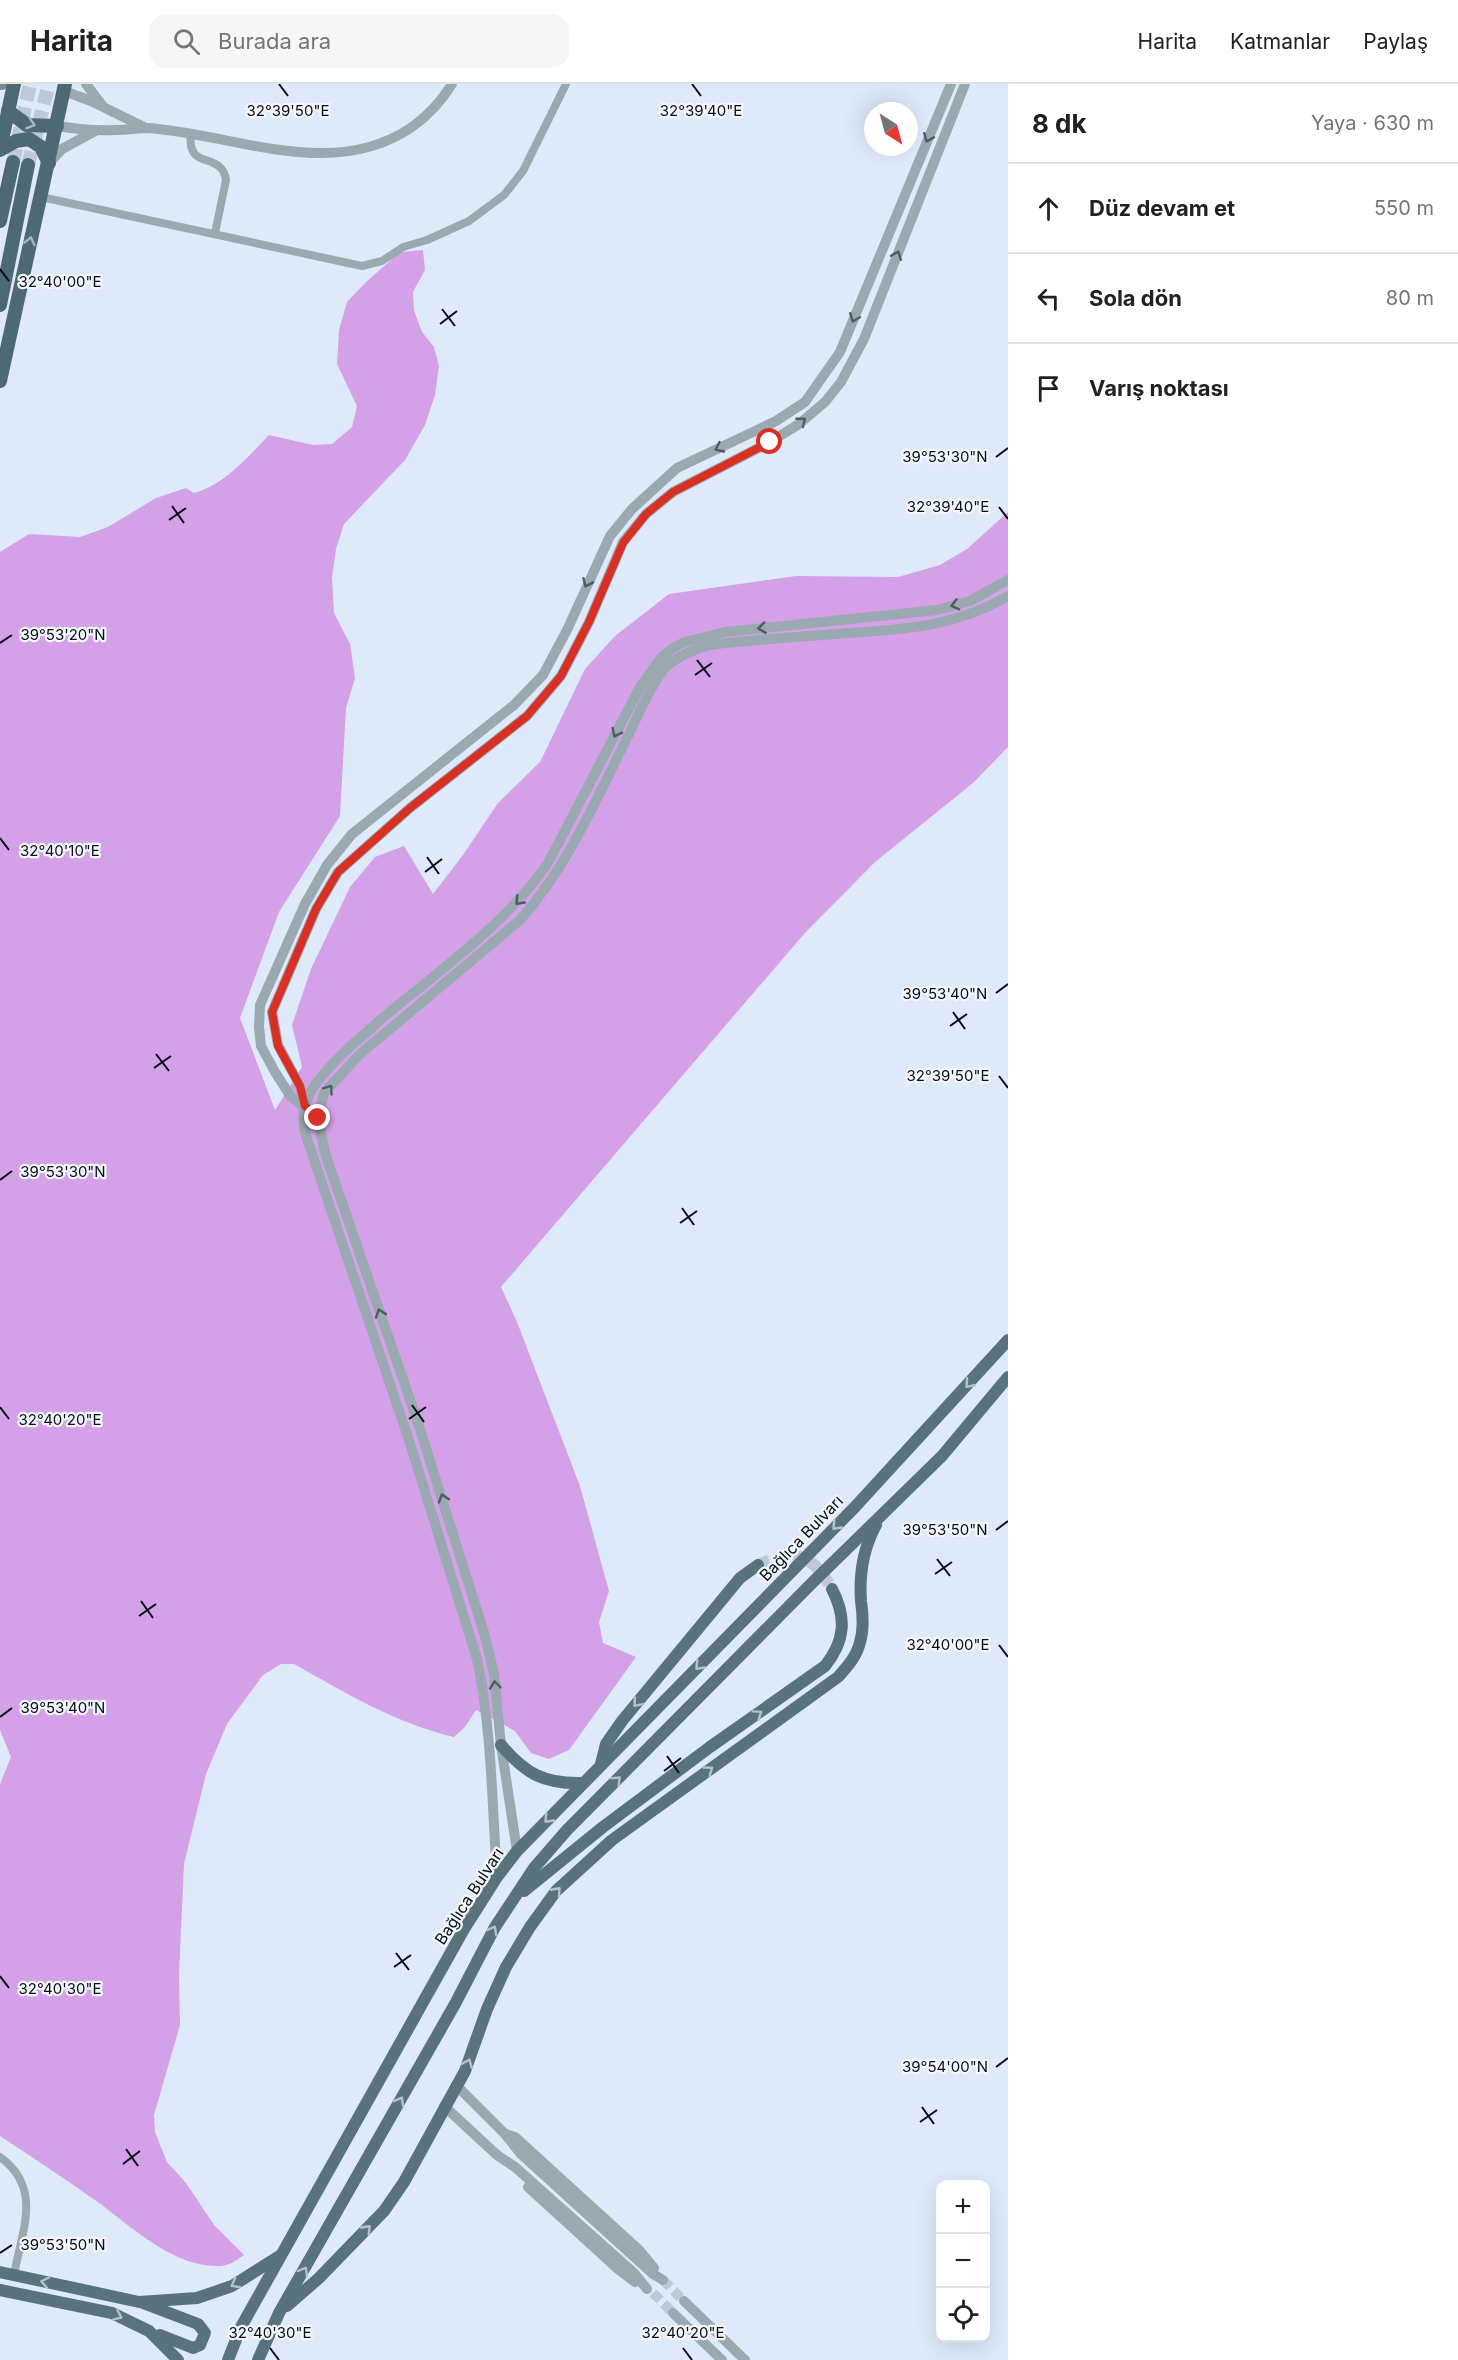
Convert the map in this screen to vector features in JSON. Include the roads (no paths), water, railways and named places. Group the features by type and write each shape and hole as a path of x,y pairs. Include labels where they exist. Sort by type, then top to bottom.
{"highway":[{"path":"0,150 4,109 14,84"},
{"path":"0,381 64,87 51,84"},
{"path":"4,109 27,125 57,126"},
{"path":"0,150 16,141 29,139 41,147 49,163"},
{"path":"0,221 13,162"},
{"path":"0,305 28,165"}],"main road":[{"path":"0,85 7,84"},
{"name":"Bağlıca Bulvarı","path":"0,2272 139,2302 197,2298 232,2286 284,2253 464,1929 497,1877 518,1851 582,1783 854,1508 1008,1340"},
{"path":"258,2360 279,2313 511,1901 534,1868 567,1830 942,1456 1008,1377"},
{"path":"279,2313 319,2278 384,2211 404,2181 465,2071 496,1988 518,1947 556,1892 612,1840 838,1677 846,1668 861,1642 863,1626 861,1578 864,1555 872,1532 885,1512"},
{"path":"601,1765 606,1744 622,1721 740,1578 758,1565"},
{"path":"511,1901 603,1827 710,1747 825,1666 837,1652 842,1636 842,1615 832,1589"},
{"path":"501,1745 518,1764 538,1777 564,1784 582,1783"},
{"path":"582,1866 603,1827"},
{"path":"228,2360 242,2327 284,2253"},
{"path":"0,2290 112,2313 189,2348 200,2345 204,2338 203,2329 198,2324 139,2302"},
{"path":"148,2330 178,2360"}],"street":[{"path":"86,84 104,108"},
{"path":"57,126 97,130 147,128 292,151 347,153 367,149 402,134 440,103 452,84"},
{"path":"41,197 362,266 382,261 403,248 428,240 469,221 504,195 523,171 566,84"},
{"path":"318,1118 305,1106 291,1098 261,1046 259,1027 260,1005 304,904 327,865 352,834 514,705 543,675 567,630 610,536 632,509 677,468 776,421 805,402 840,352 951,84"},
{"path":"305,1106 300,1086 278,1046 272,1012 316,909 338,872 410,808 527,716 561,676 589,622 623,543 646,514 673,492 770,442 799,424 825,402 841,382 864,339 965,84"},
{"path":"64,87 147,128"},
{"path":"49,163 62,149 97,130"},
{"path":"190,134 192,150 196,155 218,165 225,172 226,180 215,233"},
{"path":"497,1877 493,1797 483,1690 477,1659 410,1440 303,1127 305,1106 316,1082 346,1050 505,915 530,889 548,863 640,687 661,658 673,648 685,642 725,632 937,610 970,601 1008,580"},
{"path":"518,1851 501,1745 494,1674 485,1636 418,1423 325,1153 318,1118 324,1093 359,1055 520,920 537,901 576,841 647,698 666,666 685,654 709,645 917,628 947,622 990,607 1008,596"},
{"path":"456,2085 504,2133 521,2154 588,2209"},
{"path":"444,2106 497,2155 507,2169 634,2273 650,2291"},
{"path":"504,2133 515,2137 653,2274 663,2280"},
{"path":"512,2164 521,2154"},
{"path":"497,2155 512,2164 573,2223"},
{"path":"0,2157 18,2173 26,2188 27,2204 14,2275"},
{"path":"573,2223 588,2209"},
{"path":"684,2301 745,2360"},
{"path":"673,2313 722,2360"}],"tunnel":[{"path":"13,162 30,84"},
{"path":"28,165 49,84"},
{"path":"758,1565 782,1557 801,1558 817,1568 832,1589"},
{"path":"663,2280 684,2301"},
{"path":"653,2293 673,2313"}]}
